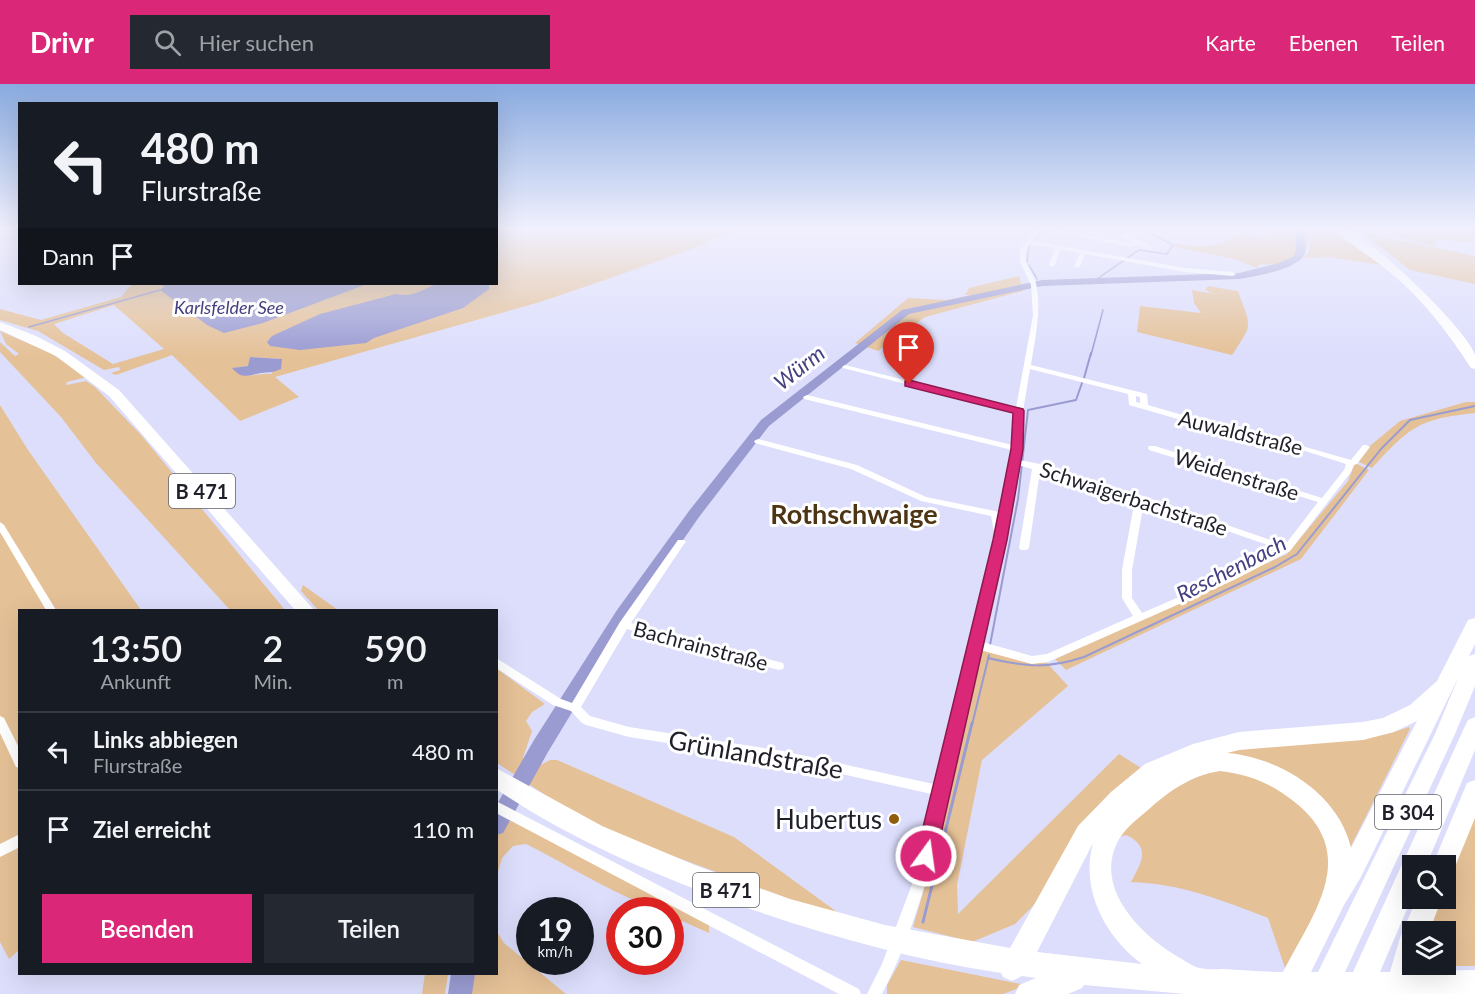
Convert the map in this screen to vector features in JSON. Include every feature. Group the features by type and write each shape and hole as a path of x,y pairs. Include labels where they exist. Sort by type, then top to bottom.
{"highway":[{"path":"1395,271 1421,295 1443,320 1475,365"},
{"path":"1405,271 1456,321 1475,347"},
{"name":"B 471","path":"0,326 54,349 81,365 114,393 304,609"},
{"path":"1286,994 1335,896 1353,869 1475,625"},
{"name":"B 304","path":"1321,994 1445,734 1475,663"},
{"path":"1012,968 1028,944 1086,834 1119,799 1153,771 1193,753 1239,741 1278,736 1352,732 1387,726 1417,711 1443,687"},
{"name":"B 304","path":"1418,855 1475,726"},
{"path":"1217,991 1170,967 1142,947 1120,924 1105,890 1101,865 1105,842 1118,823 1149,795 1168,780 1197,768 1220,762 1245,765 1273,775 1315,805 1330,825 1338,841 1342,862 1335,896"},
{"name":"B 471","path":"506,784 561,816 663,865 729,891 854,932 939,953 1075,978 1217,991 1336,993 1471,985"},
{"path":"1448,855 1475,790"},
{"name":"B 304","path":"1357,994 1402,891"},
{"path":"1397,994 1402,975"},
{"path":"1028,994 1075,978"}],"street":[{"path":"874,994 888,968 921,879 1000,540 1017,449 1019,411 1036,315 1034,283 1029,271"},
{"path":"1203,271 1233,274"},
{"name":"Auwaldstraße","path":"1028,366 1144,396 1143,406 1292,449 1302,448 1338,458 1349,467"},
{"path":"845,367 1019,411"},
{"path":"807,397 1017,449"},
{"path":"758,441 854,467 924,499 995,514 1000,540"},
{"path":"977,645 1032,660 1048,658 1233,577 1287,549 1366,447"},
{"name":"Weidenstraße","path":"1152,448 1323,501"},
{"name":"Schwaigerbachstraße","path":"1015,461 1140,498 1287,549"},
{"path":"1024,548 1037,466"},
{"path":"1139,617 1127,598 1127,570 1140,498"},
{"path":"0,525 50,609"},
{"path":"575,708 624,625 681,542"},
{"name":"Bachrainstraße","path":"624,625 778,666"},
{"name":"Grünlandstraße","path":"498,663 560,703 575,708 586,720 629,732 783,756 942,791"},
{"path":"0,721 18,759"},
{"path":"501,809 854,994"},
{"path":"0,851 18,841"}],"shaded area":[{"path":"498,271 628,271 612,277 630,271 540,302 275,377 299,397 240,421 172,355 116,375 111,373 120,370 119,367 104,370 38,331 0,320 0,309 41,320 121,297 131,285 498,285","holes":["114,305 164,349 113,364 63,333 54,324","250,357 282,359 271,374 246,376 233,368 249,366"]},
{"path":"1417,271 1475,271 1475,284"},
{"path":"1019,276 1023,291 925,317 878,351 855,343 908,298 946,300 972,295 965,295 969,288"},
{"path":"1208,286 1238,291 1246,312 1247,330 1232,355 1137,332 1140,306 1201,313 1194,303 1192,290 1214,294 1205,290"},
{"path":"0,331 49,352 87,377 67,382 66,385 86,381 95,387 142,436 284,609 229,609 96,463 61,417 0,352 0,342 15,356 19,354 6,344"},
{"path":"1466,402 1475,402 1475,413 1440,418 1416,427 1396,443 1372,468 1357,461 1371,445 1400,421"},
{"path":"0,405 28,450 140,609 18,609 18,838 0,848"},
{"path":"1355,463 1369,470 1301,559 1066,670 1055,659 1287,554 1348,481"},
{"path":"303,585 337,609 317,609 301,591"},
{"path":"979,649 1031,663 1047,663 1068,686 982,760 957,885 958,914 1119,754 1141,768 1035,904 1015,924 972,942 913,927 929,872"},
{"path":"498,669 545,704 532,712 526,721 532,731 523,758 537,767 550,760 557,760 734,837 837,912 821,911 622,837 548,797 498,764"},
{"path":"1409,727 1349,850 1334,825 1219,752 1362,738"},
{"path":"1220,767 1270,778 1326,825 1333,881 1286,971 1268,918 1184,889 1131,882 1141,862 1142,850 1134,840 1126,835 1116,838 1159,793"},
{"path":"1475,808 1475,966 1456,966 1456,921 1429,921 1435,909 1456,909 1456,855"},
{"path":"518,818 666,897 628,897 526,844 513,846 502,858 498,872 498,827"},
{"path":"18,847 18,951 9,959 0,942 0,856"},
{"path":"684,907 709,920 709,933 684,922"},
{"path":"498,934 504,943 516,953 516,975 543,975 566,994 460,994 463,975 498,975"},
{"path":"901,960 1026,985 1003,994 887,994 887,985"},
{"path":"425,975 448,975 445,994 422,994"}],"water":[{"name":"Karlsfelder See","path":"162,285 364,285 263,323 224,333 207,325 160,290 164,287"},
{"path":"434,285 489,285 489,289 463,308 374,338 366,343 300,350 270,346 267,342 272,336 320,314 396,294 412,294"},
{"path":"250,357 282,359 281,369 245,376 232,368 248,366"}],"waterway":[{"path":"1033,271 1037,279"},
{"path":"1097,279 1108,271"},
{"name":"Würm","path":"498,822 541,746 623,614 694,514 765,423 906,312 1042,283 1239,276 1261,271"},
{"path":"29,327 160,290"},
{"path":"1091,355 1103,310"},
{"path":"1084,378 1091,353"},
{"path":"990,645 1018,499 1028,410 1076,400 1082,383"},
{"name":"Reschenbach","path":"988,658 1014,663 1047,665 1084,657 1275,567 1297,554 1381,449 1410,420 1475,406"},
{"path":"972,725 988,658"},
{"path":"923,922 972,723"},
{"name":"Würm","path":"460,994 463,975"}],"place":[{"name":"Hubertus","path":"894,819"}],"district":[{"name":"Rothschwaige","path":"854,513"}],"route":[{"path":"909,384 1019,411 1017,449 1004,508 1000,540 954,746 926,856"}]}
